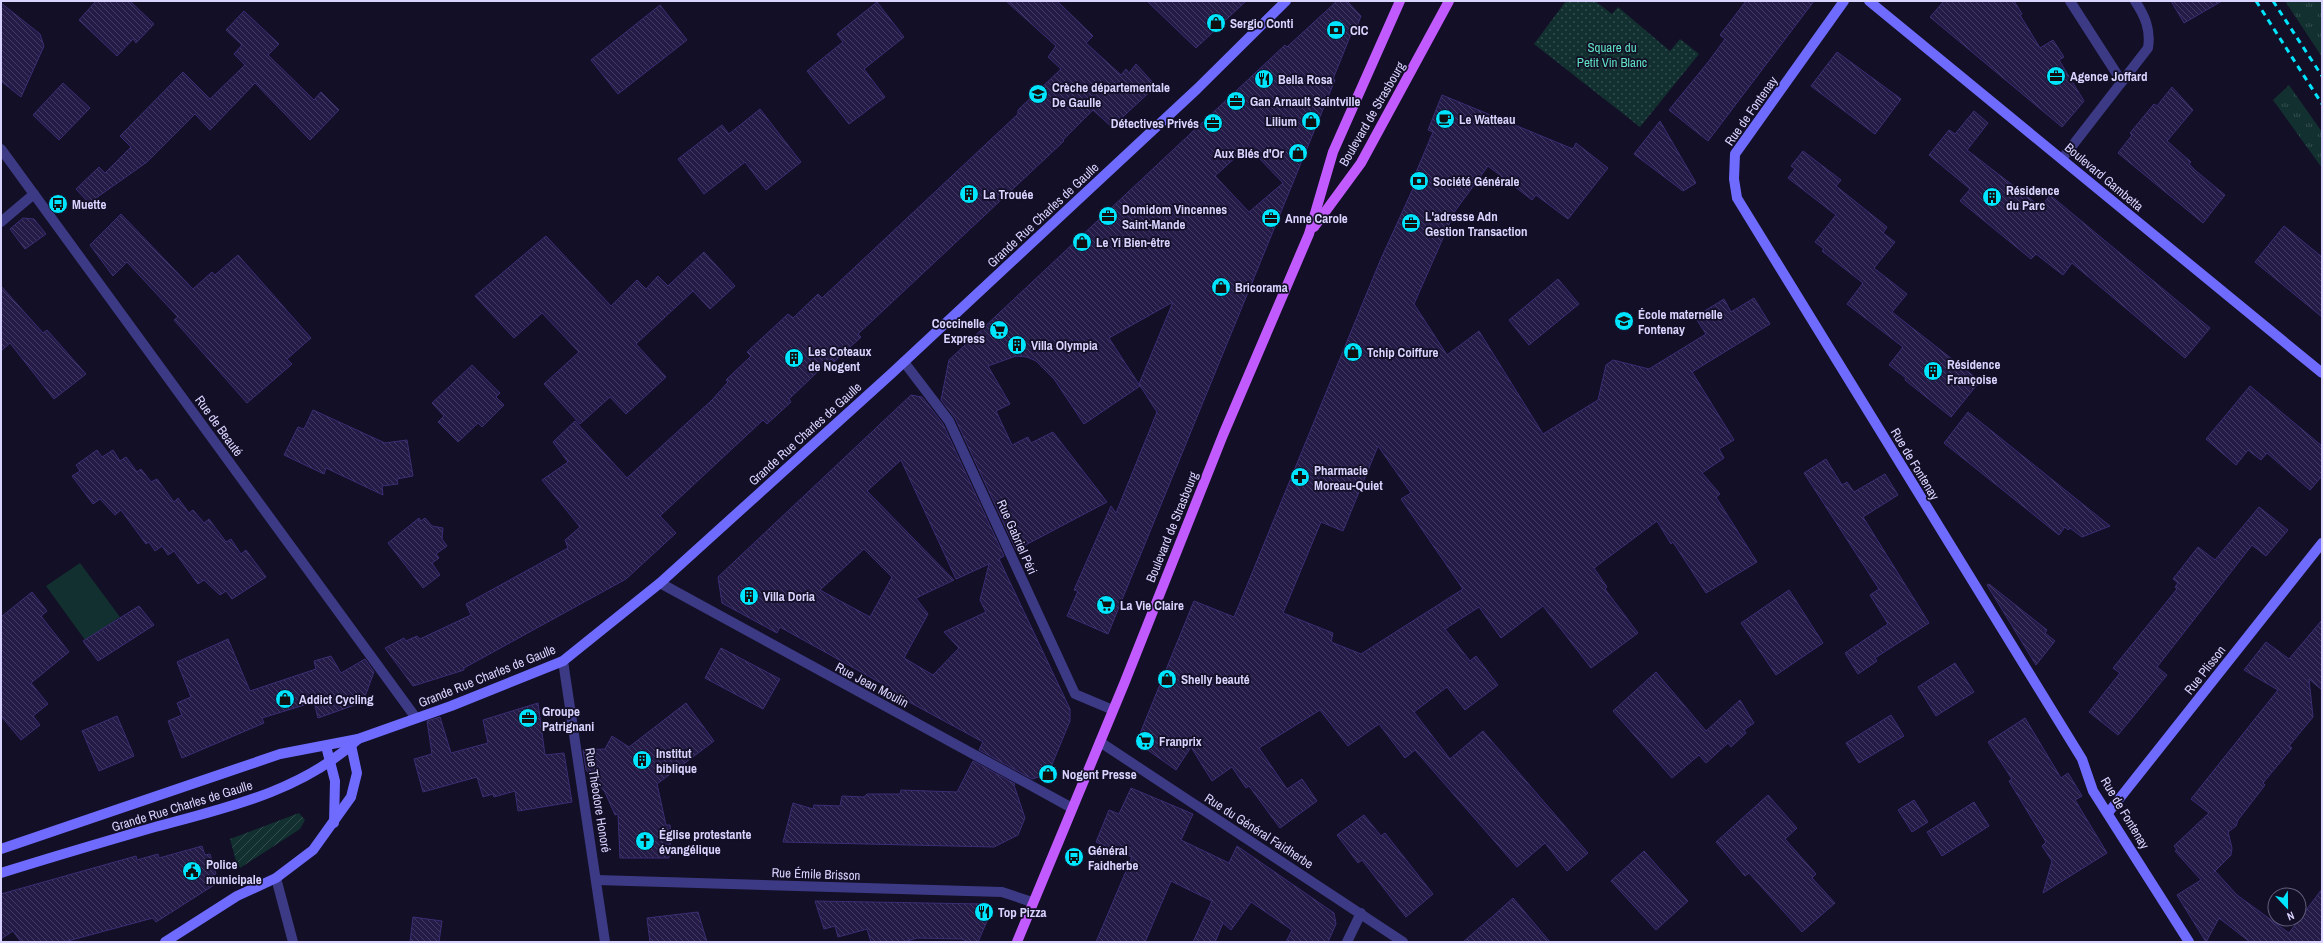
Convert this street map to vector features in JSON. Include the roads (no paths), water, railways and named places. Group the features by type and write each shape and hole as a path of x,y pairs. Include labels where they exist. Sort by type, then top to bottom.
{"main road":[{"name":"Boulevard de Strasbourg","path":"1017,942 1032,902 1100,742 1223,435 1309,234 1333,152 1400,1"},
{"name":"Boulevard de Strasbourg","path":"1309,234 1361,164 1449,1"},
{"path":"1444,11 1457,1"}],"street":[{"name":"Grande Rue Charles de Gaulle","path":"1,849 280,754 355,742 563,661 660,584 904,362 1192,93 1286,1"},
{"name":"Rue de Fontenay","path":"1844,1 1735,154 1734,179 1737,198 2082,759 2093,791 2189,942"},
{"name":"Boulevard Gambetta","path":"1869,1 2322,373"},
{"path":"2070,1 2122,82"},
{"path":"2062,159 2145,54 2149,43 2147,25 2135,1"},
{"name":"Rue de Beauté","path":"1,149 416,718"},
{"path":"1,222 34,194"},
{"name":"Rue Gabriel Péri","path":"904,362 949,421 1075,694 1113,710"},
{"name":"Rue Plisson","path":"2108,813 2322,543"},
{"name":"Rue Jean Moulin","path":"660,584 1072,808"},
{"name":"Rue Théodore Honoré","path":"563,661 597,880 605,942"},
{"name":"Grande Rue Charles de Gaulle","path":"1,873 210,812 275,791 294,783 331,762 355,742"},
{"path":"165,942 237,896 276,878 313,850 334,823 351,797 357,773 355,742"},
{"name":"Rue du Général Faidherbe","path":"1100,742 1361,913 1402,942"},
{"path":"326,746 335,781 334,823"},
{"path":"276,878 293,942"},
{"name":"Rue Émile Brisson","path":"597,880 1002,892 1032,902"},
{"path":"1347,942 1361,913"}],"railway":[{"path":"2256,1 2322,104"},
{"path":"2273,1 2322,76"}],"place":[{"name":"Sergio Conti","path":"1216,23"},
{"name":"CIC","path":"1336,30"},
{"name":"Agence Joffard","path":"2056,76"},
{"name":"Bella Rosa","path":"1264,79"},
{"name":"Crèche départementale De Gaulle","path":"1038,94"},
{"name":"Gan Arnault Saintville","path":"1236,101"},
{"name":"Le Watteau","path":"1445,119"},
{"name":"Lilium","path":"1311,121"},
{"name":"Détectives Privés","path":"1213,123"},
{"name":"Aux Blés d'Or","path":"1298,153"},
{"name":"Société Générale","path":"1419,181"},
{"name":"La Trouée","path":"969,194"},
{"name":"Résidence du Parc","path":"1992,197"},
{"name":"Muette","path":"58,204"},
{"name":"Domidom Vincennes Saint-Mande","path":"1108,216"},
{"name":"Anne Carole","path":"1271,218"},
{"name":"L'adresse Adn Gestion Transaction","path":"1411,223"},
{"name":"Le Yi Bien-être","path":"1082,242"},
{"name":"Bricorama","path":"1221,287"},
{"name":"École maternelle Fontenay","path":"1624,321"},
{"name":"Coccinelle Express","path":"999,330"},
{"name":"Villa Olympia","path":"1017,345"},
{"name":"Tchip Coiffure","path":"1353,352"},
{"name":"Les Coteaux de Nogent","path":"794,358"},
{"name":"Résidence Françoise","path":"1933,371"},
{"name":"Pharmacie Moreau-Quiet","path":"1300,477"},
{"name":"Villa Doria","path":"749,596"},
{"name":"La Vie Claire","path":"1106,605"},
{"name":"Shelly beauté","path":"1167,679"},
{"name":"Addict Cycling","path":"285,699"},
{"name":"Groupe Patrignani","path":"528,718"},
{"name":"Franprix","path":"1145,741"},
{"name":"Institut biblique","path":"642,760"},
{"name":"Nogent Presse","path":"1048,774"},
{"name":"Église protestante évangélique","path":"645,841"},
{"name":"Général Faidherbe","path":"1074,857"},
{"name":"Police municipale","path":"192,871"},
{"name":"Top Pizza","path":"984,912"}],"park label":[{"name":"Square du Petit Vin Blanc","path":"1612,54"}]}
